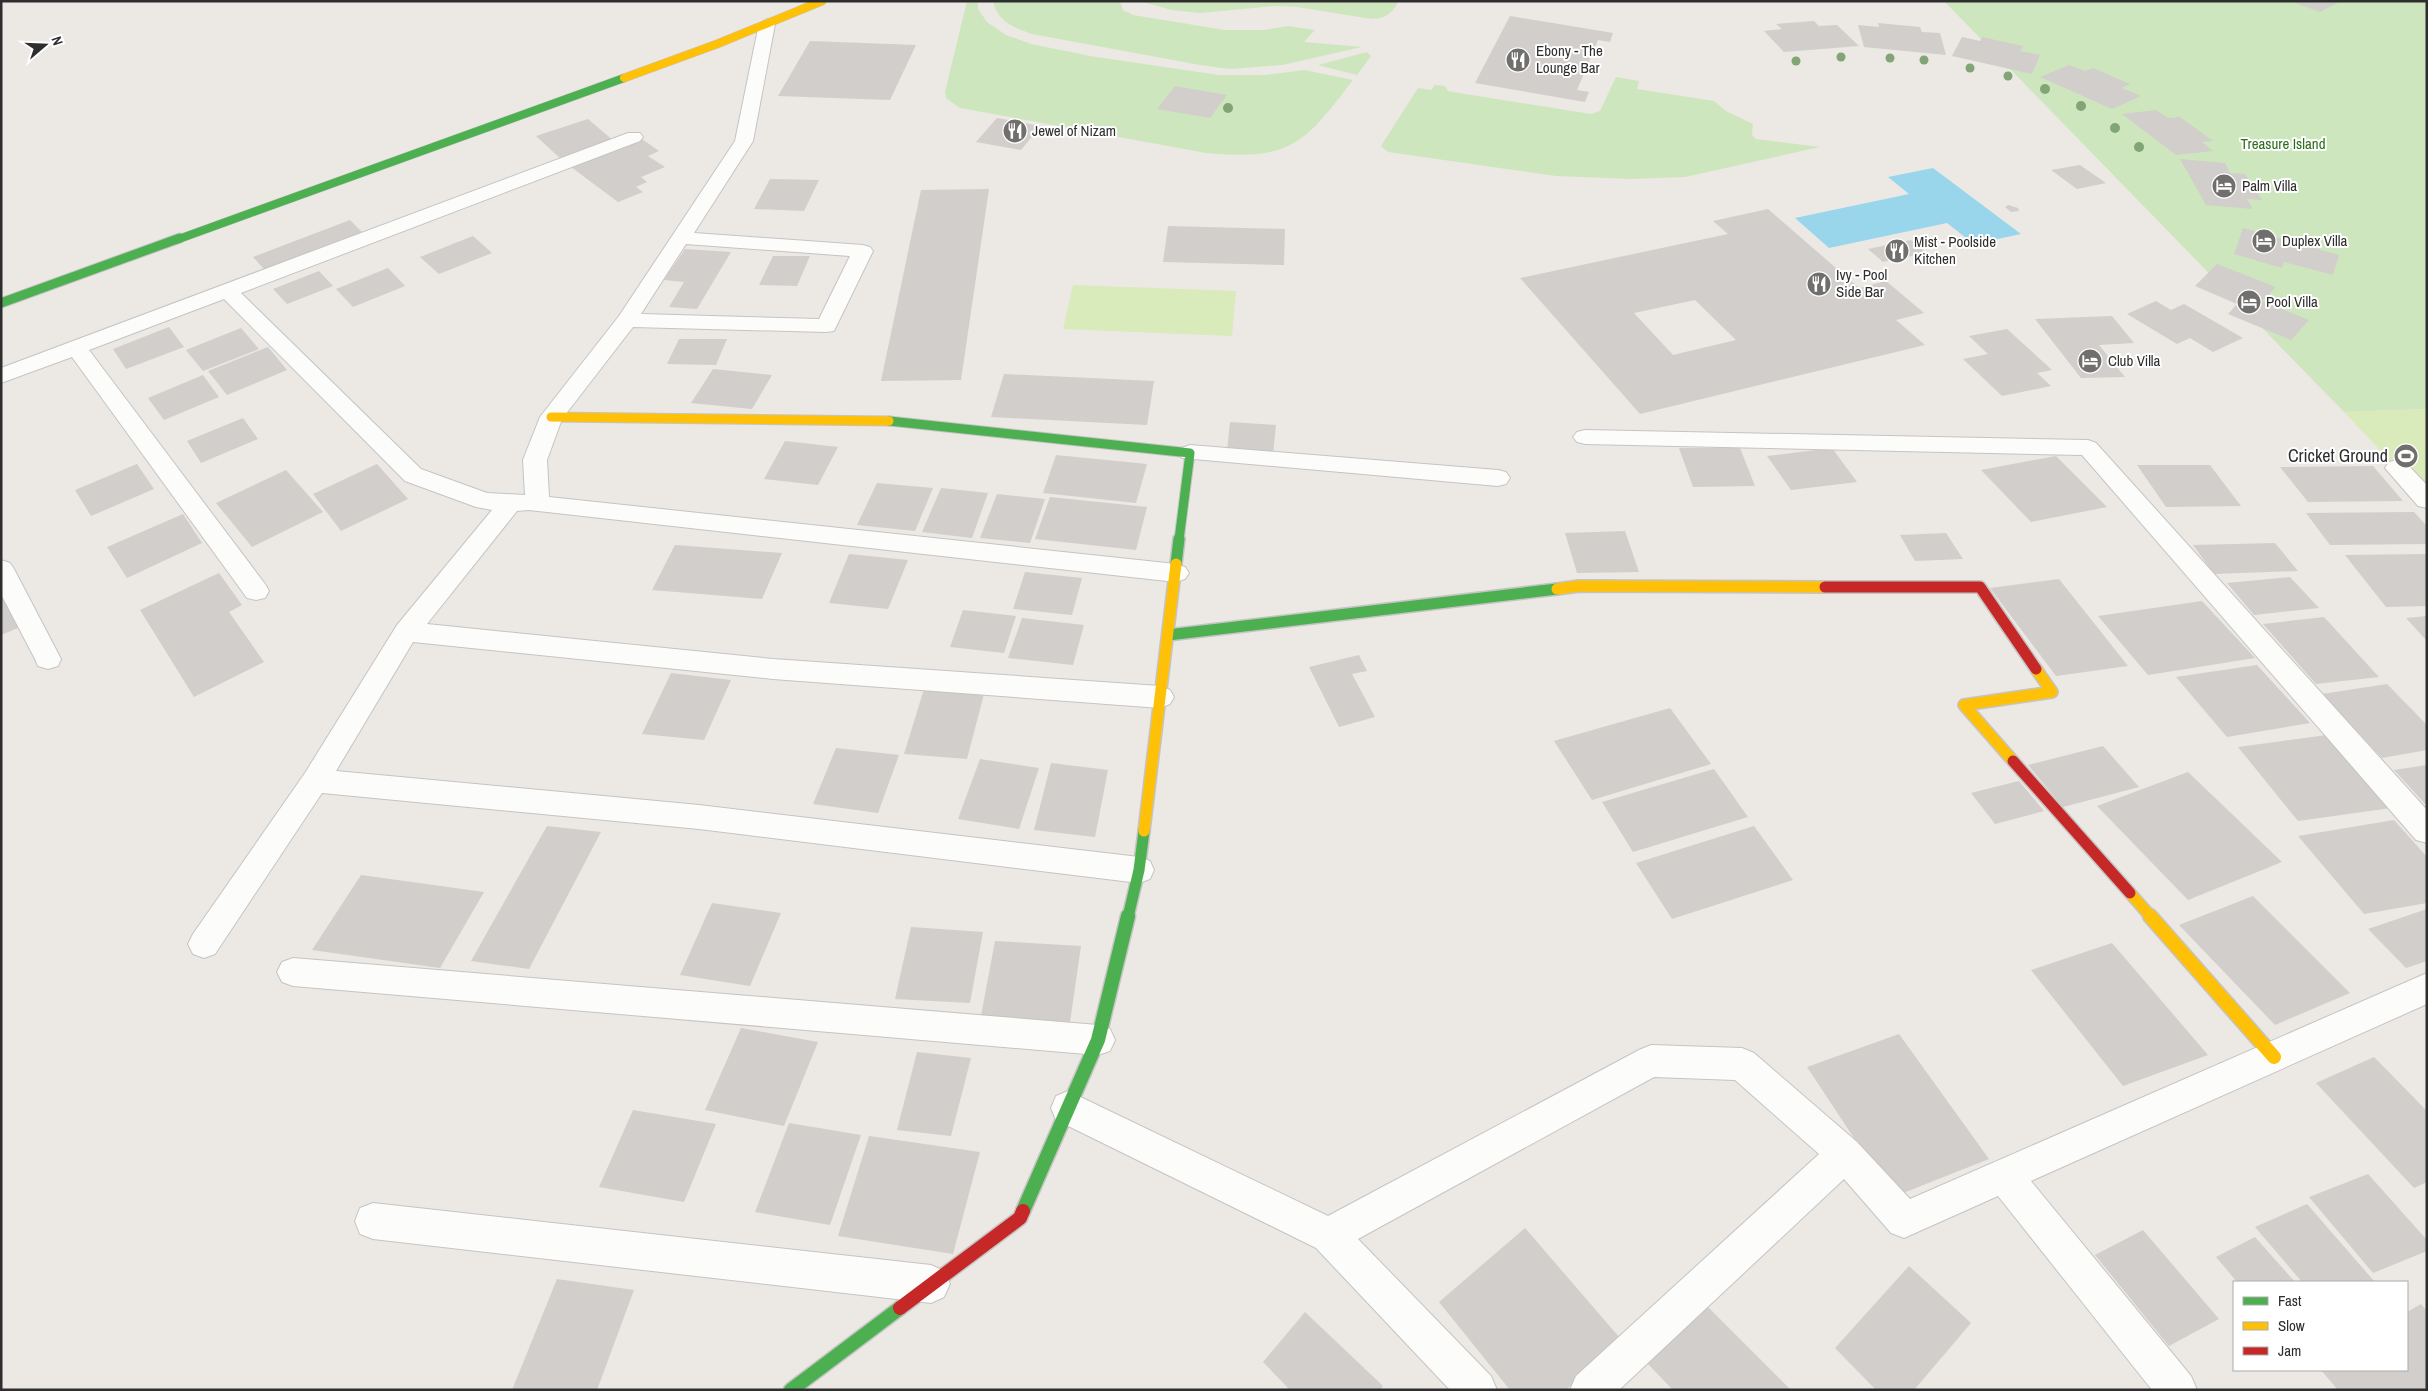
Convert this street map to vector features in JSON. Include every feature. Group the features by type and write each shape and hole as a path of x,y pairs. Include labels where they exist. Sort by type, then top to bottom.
{"street":[{"path":"1,302 717,44 822,1"},
{"path":"204,944 315,781 406,632 511,502 535,460 552,417 627,320 744,141 767,24"},
{"path":"1,376 228,292 634,137"},
{"path":"627,320 826,326 863,251 680,238"},
{"path":"228,292 413,475 511,502 1176,573"},
{"path":"76,348 256,591"},
{"path":"552,417 878,420 1190,453 1498,478"},
{"path":"1585,437 2088,448 2427,831"},
{"path":"791,1390 1020,1218 1098,1040 1139,870 1190,453"},
{"path":"2397,468 2427,500"},
{"path":"1,568 48,658"},
{"path":"1168,635 1579,586 1980,587 2052,692 1964,705 2274,1058"},
{"path":"406,632 773,669 1160,697"},
{"path":"315,781 699,817 1139,870"},
{"path":"293,972 1098,1040"},
{"path":"1329,1235 1651,1061 1742,1064 1846,1154 1904,1220 2274,1058 2427,988"},
{"path":"1068,1108 1329,1235 1477,1390"},
{"path":"1590,1390 1846,1154"},
{"path":"2004,1176 2177,1390"},
{"path":"373,1222 931,1284"}],"green space":[{"path":"967,1 978,1 978,9 987,22 1006,35 1031,44 1090,56 1219,75 1266,75 1304,70 1353,80 1321,120 1293,144 1258,154 1206,153 960,108 946,98 945,92"},
{"path":"993,1 1120,1 1123,10 1133,15 1225,30 1264,30 1288,26 1315,30 1304,42 1362,47 1282,65 1229,69 1032,34 1002,19"},
{"path":"1139,1 1399,1 1388,14 1381,18 1372,19 1297,7 1276,6 1200,13 1172,10"},
{"name":"Treasure Island","path":"1944,1 2427,1 2427,409 2344,412"},
{"path":"1367,52 1371,56 1357,75 1318,65"},
{"path":"1616,77 1639,81 1637,89 1714,101 1726,111 1753,124 1752,135 1756,139 1820,147 1685,177 1632,179 1556,176 1388,152 1381,146 1418,88 1431,90 1435,85 1445,86 1448,91 1453,92 1591,114 1600,111"},
{"path":"1073,285 1236,291 1232,336 1063,329"},
{"name":"Cricket Ground","path":"2427,409 2427,500 2344,412"}],"water":[{"path":"1933,168 2021,234 1974,244 1947,223 1829,248 1795,218 1909,194 1888,177"}],"building":[{"path":"2290,1 2341,1 2320,12"},
{"path":"1510,16 1613,33 1610,42 1598,40 1577,90 1589,92 1585,102 1475,83"},
{"path":"1814,21 1819,26 1837,25 1859,46 1784,52 1764,31 1782,29 1776,24"},
{"path":"1878,23 1920,27 1922,32 1940,33 1946,55 1864,47 1858,25 1879,27"},
{"path":"1962,37 1980,41 1982,37 2023,46 2020,51 2040,55 2032,74 1952,56"},
{"path":"810,41 916,45 890,100 778,96"},
{"path":"2069,65 2085,71 2093,68 2130,84 2122,88 2141,96 2112,109 2040,77"},
{"path":"1175,86 1227,95 1210,118 1157,109"},
{"name":"Palm Villa","path":"2156,110 2168,118 2180,117 2213,141 2202,142 2213,151 2176,155 2122,114"},
{"path":"997,118 1041,126 1021,150 976,142"},
{"path":"588,119 615,142 562,160 536,136"},
{"path":"642,139 659,151 648,156 665,167 641,177 647,182 636,187 643,192 618,202 571,167"},
{"name":"Palm Villa","path":"2180,159 2225,163 2230,173 2245,174 2262,200 2247,199 2253,209 2206,205"},
{"path":"2080,165 2106,183 2077,189 2051,170"},
{"path":"770,179 819,180 804,211 754,209"},
{"path":"989,189 961,380 881,381 921,190"},
{"path":"2008,205 2018,208 2019,211 2011,212 2005,207"},
{"path":"1768,209 1859,288 1886,281 1924,313 1896,320 1925,345 1640,414 1520,278 1728,234 1713,221","holes":["1695,300 1736,340 1673,355 1634,313"]},
{"path":"350,220 362,232 264,269 253,257"},
{"path":"1168,226 1285,229 1284,265 1163,262"},
{"name":"Duplex Villa","path":"2243,228 2339,255 2333,275 2284,262 2282,268 2234,254"},
{"path":"473,236 492,253 439,274 420,257"},
{"name":"Mist - Poolside Kitchen","path":"1911,240 1926,253 1883,262 1868,249"},
{"path":"685,249 731,252 697,309 669,307 684,282 664,280"},
{"path":"773,256 810,256 797,286 759,285"},
{"name":"Pool Villa","path":"2217,264 2276,287 2262,301 2309,320 2291,340 2228,314 2237,304 2195,286"},
{"path":"388,268 405,286 353,307 336,289"},
{"path":"319,271 333,286 287,304 273,289"},
{"name":"Club Villa","path":"2156,301 2171,310 2184,304 2243,338 2213,352 2190,338 2177,344 2127,314"},
{"name":"Club Villa","path":"2112,316 2134,343 2099,345 2125,377 2081,378 2035,319"},
{"path":"169,327 184,347 126,369 113,349"},
{"path":"241,328 259,349 203,371 186,350"},
{"path":"2007,329 2052,370 2037,373 2051,386 2002,396 1963,359 1988,354 1969,336"},
{"path":"679,339 727,339 716,365 667,364"},
{"path":"268,347 287,370 227,395 208,371"},
{"path":"713,369 772,375 752,409 691,403"},
{"path":"1004,374 1154,381 1147,425 991,417"},
{"path":"203,375 219,397 164,420 148,398"},
{"path":"243,418 258,439 201,463 187,441"},
{"path":"1230,422 1276,425 1273,454 1227,451"},
{"path":"785,441 838,447 818,485 764,479"},
{"path":"1679,448 1740,448 1755,486 1693,487"},
{"path":"1832,448 1857,482 1791,490 1767,456"},
{"path":"1056,455 1147,464 1136,503 1043,493"},
{"path":"2056,456 2107,507 2031,522 1981,470"},
{"path":"137,464 154,489 91,516 75,490"},
{"path":"377,464 408,499 341,531 313,494"},
{"path":"2137,465 2210,465 2241,506 2166,507"},
{"path":"2373,466 2403,501 2308,502 2280,467"},
{"path":"286,470 323,512 252,547 216,503"},
{"path":"877,483 933,488 915,531 857,525"},
{"path":"941,488 988,493 972,538 922,532"},
{"path":"997,494 1045,499 1030,543 980,538"},
{"path":"1050,497 1147,507 1136,550 1035,539"},
{"path":"2414,512 2427,526 2427,544 2330,545 2306,513"},
{"path":"183,514 202,543 127,578 107,547"},
{"path":"1625,531 1639,572 1577,573 1565,533"},
{"path":"1946,533 1963,559 1915,561 1900,535"},
{"path":"2275,543 2298,571 2214,574 2193,545"},
{"path":"675,545 782,553 762,599 652,590"},
{"path":"849,554 908,560 888,609 829,603"},
{"path":"2427,554 2427,606 2386,607 2345,555"},
{"path":"1025,572 1082,578 1072,615 1013,609"},
{"path":"219,573 242,605 229,612 264,662 194,697 140,610"},
{"path":"2290,577 2319,608 2254,615 2227,583"},
{"path":"2059,579 2128,666 2056,676 1990,588"},
{"path":"3,599 18,628 1,635 1,600"},
{"path":"2202,601 2255,658 2148,675 2098,616"},
{"path":"963,610 1016,616 1004,653 950,647"},
{"path":"2427,616 2427,641 2406,618"},
{"path":"2324,617 2379,677 2316,684 2263,624"},
{"path":"1022,618 1084,625 1073,665 1008,658"},
{"path":"1359,655 1367,671 1352,674 1375,717 1339,727 1309,667"},
{"path":"2257,665 2310,723 2227,737 2176,677"},
{"path":"671,673 731,680 704,740 642,734"},
{"path":"2387,684 2427,725 2427,750 2382,758 2322,694"},
{"path":"924,689 984,694 967,759 904,754"},
{"path":"1670,708 1711,764 1592,800 1554,741"},
{"path":"2327,735 2391,808 2298,821 2238,747"},
{"path":"2103,746 2139,787 2063,807 2028,765"},
{"path":"836,748 899,755 878,813 813,804"},
{"path":"980,759 1039,768 1019,829 958,819"},
{"path":"1051,763 1108,770 1095,837 1034,830"},
{"path":"2427,765 2427,806 2394,770"},
{"path":"1714,769 1748,817 1633,852 1602,802"},
{"path":"2188,772 2282,862 2188,900 2097,806"},
{"path":"2019,781 2044,811 1995,824 1971,793"},
{"path":"2394,820 2427,857 2427,903 2364,914 2298,836"},
{"path":"547,826 601,832 529,969 471,961"},
{"path":"1754,826 1793,880 1672,919 1636,863"},
{"path":"361,875 484,892 440,968 312,950"},
{"path":"2253,896 2350,993 2275,1025 2179,925"},
{"path":"712,903 781,913 750,986 680,975"},
{"path":"2427,909 2427,961 2406,968 2368,929"},
{"path":"911,927 983,932 970,1003 895,999"},
{"path":"995,941 1081,946 1070,1022 981,1016"},
{"path":"2112,943 2208,1055 2123,1086 2031,970"},
{"path":"741,1028 818,1042 784,1126 705,1110"},
{"path":"1899,1034 1989,1159 1893,1197 1807,1067"},
{"path":"917,1052 971,1058 951,1136 897,1130"},
{"path":"2374,1057 2427,1111 2427,1182 2414,1188 2316,1083"},
{"path":"633,1110 716,1124 684,1202 599,1187"},
{"path":"789,1123 861,1135 830,1225 755,1212"},
{"path":"869,1136 980,1152 953,1254 838,1236"},
{"path":"2368,1174 2427,1240 2427,1251 2373,1273 2309,1197"},
{"path":"2307,1204 2374,1281 2301,1281 2255,1227"},
{"path":"1525,1228 1620,1338 1566,1390 1510,1390 1439,1302"},
{"path":"2143,1230 2219,1319 2169,1346 2095,1255"},
{"path":"2255,1237 2294,1281 2236,1281 2216,1257"},
{"path":"1909,1266 1971,1323 1914,1390 1876,1390 1835,1348"},
{"path":"557,1279 634,1290 597,1390 512,1390"},
{"path":"1703,1302 1791,1390 1673,1390 1647,1363"},
{"path":"2421,1304 2427,1311 2427,1390 2338,1390 2322,1371 2408,1371 2408,1311"},
{"path":"1305,1312 1383,1386 1380,1390 1290,1390 1263,1362"}],"traffic: fast":[{"path":"1,303 624,78"},
{"path":"889,421 1190,453 1176,564"},
{"path":"1168,635 1557,589"},
{"path":"1023,1211 1098,1040 1139,870 1144,831"},
{"path":"791,1390 900,1308"}],"traffic: slow":[{"path":"624,78 717,44 822,1"},
{"path":"551,417 889,421"},
{"path":"1144,831 1176,564"},
{"path":"1557,589 1579,586 1825,587"},
{"path":"2013,761 1964,705 2052,692 2036,669"},
{"path":"2130,893 2274,1057"}],"traffic: jam":[{"path":"1825,587 1980,587 2036,669"},
{"path":"2013,761 2130,893"},
{"path":"900,1308 1020,1218 1023,1211"}],"place":[{"name":"Ebony - The Lounge Bar","path":"1518,60"},
{"name":"Jewel of Nizam","path":"1015,131"},
{"name":"Palm Villa","path":"2224,186"},
{"name":"Duplex Villa","path":"2264,241"},
{"name":"Mist - Poolside Kitchen","path":"1897,251"},
{"name":"Ivy - Pool Side Bar","path":"1819,284"},
{"name":"Pool Villa","path":"2249,302"},
{"name":"Club Villa","path":"2090,361"},
{"name":"Cricket Ground","path":"2406,456"}]}
